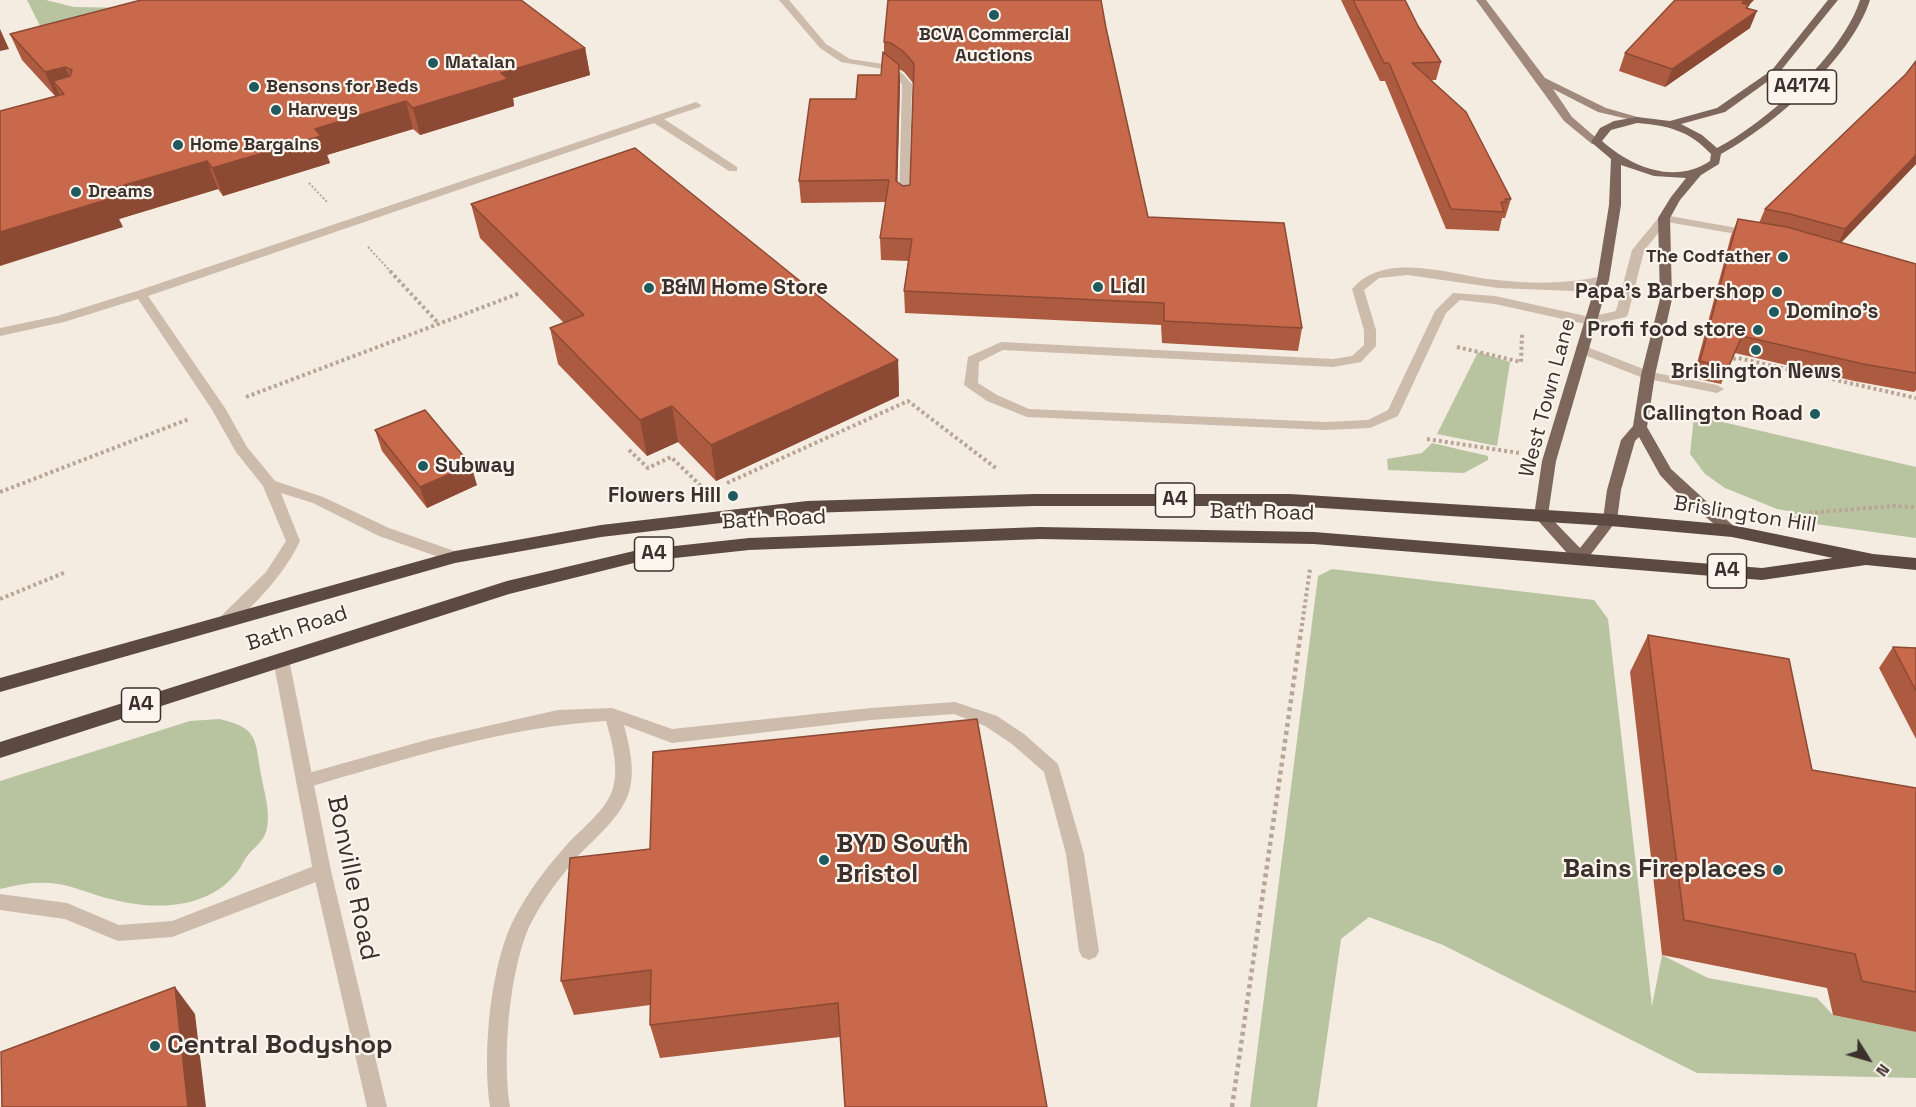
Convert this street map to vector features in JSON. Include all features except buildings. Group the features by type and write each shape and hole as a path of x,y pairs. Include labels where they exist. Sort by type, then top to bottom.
{"highway":[{"name":"Bath Road","path":"0,685 455,557 601,531 807,507 1034,500 1290,500 1541,516"},
{"name":"A4","path":"1541,516 1610,520"},
{"name":"Brislington Hill","path":"1610,520 1732,531 1873,560 1916,564"},
{"name":"Bath Road","path":"0,750 507,588 649,555 749,544 1040,532 1314,538 1580,558"},
{"name":"Brislington Hill","path":"1580,558 1762,574 1873,560"}],"main road":[{"path":"1481,0 1541,79 1568,119 1616,160 1644,171 1671,175 1697,173"},
{"name":"A4174","path":"1670,124 1721,110 1774,72 1833,0"},
{"name":"A4174","path":"1716,153 1748,135 1817,74 1845,39 1865,0"},
{"path":"1541,79 1602,110 1637,120"},
{"name":"A4174","path":"1596,142 1601,131 1607,126 1637,120 1670,124 1704,138 1716,153 1715,162 1697,173 1675,199 1664,218"},
{"name":"West Town Lane","path":"1541,516 1549,461 1603,280 1615,205 1616,160"},
{"path":"1541,516 1580,558 1610,520 1614,490 1628,440 1640,427 1648,375 1665,299 1664,218"},
{"path":"1640,427 1665,472 1679,487 1732,531"}],"street":[{"path":"784,0 823,46 847,61 881,64 897,71 907,84 905,203"},
{"path":"0,332 60,319 141,294 696,105"},
{"path":"656,119 733,170"},
{"path":"1603,280 1573,287 1498,284 1408,271 1376,275 1358,289 1370,330 1370,346 1356,359 1334,363 1001,346 973,360 971,385 992,398 1027,413 1326,426 1370,424 1393,413 1441,311 1457,296 1495,300 1590,321 1622,314 1638,250 1664,218 1770,236"},
{"path":"141,294 218,408 241,449 270,484 293,541 277,571 259,592 224,623"},
{"path":"1582,349 1648,375 1717,389"},
{"path":"270,484 318,500 384,532 455,557"},
{"name":"Bonville Road","path":"281,659 322,871 376,1107"},
{"path":"305,782 430,746 558,717 612,714 672,736 872,714 954,708 991,721 1018,739 1052,769 1075,854 1089,951"},
{"path":"500,1107 497,1041 507,974 521,924 566,859 609,810 622,787 621,742 612,714"},
{"path":"0,902 68,910 118,933 172,929 322,871"}],"path":[{"path":"309,183 439,324"},
{"path":"0,492 520,293"},
{"path":"1721,359 1731,361 1738,358 1916,398"},
{"path":"718,487 908,401 979,454 1034,500"},
{"path":"1427,439 1508,449 1522,454"},
{"path":"629,450 648,468 671,457 707,492"},
{"path":"1804,513 1893,506 1916,507"},
{"path":"1232,1107 1314,538"},
{"path":"0,599 66,572"}],"green space":[{"path":"27,0 46,0 74,7 131,8 42,30"},
{"path":"1478,352 1510,362 1497,446 1437,434"},
{"path":"1715,408 1714,420 1916,467 1916,538 1794,521 1786,517 1797,516 1794,512 1777,509 1725,488 1705,474 1690,454 1694,416 1701,409"},
{"path":"1432,443 1488,456 1488,460 1464,473 1388,470 1387,459 1422,453"},
{"path":"1332,569 1594,600 1608,619 1652,1006 1662,955 1708,978 1817,998 1833,1015 1916,1032 1916,1078 1697,1073 1443,945 1369,917 1341,939 1317,1107 1250,1107 1318,576"},
{"path":"220,719 247,730 254,741 266,801 268,825 262,840 246,857 233,877 219,889 203,898 186,903 148,905 103,897 54,883 28,884 0,889 0,781 190,721"}],"place":[{"name":"BCVA Commercial Auctions","path":"994,15"},
{"name":"Matalan","path":"433,63"},
{"name":"Bensons for Beds","path":"254,87"},
{"name":"Harveys","path":"276,110"},
{"name":"Home Bargains","path":"178,145"},
{"name":"Dreams","path":"76,192"},
{"name":"The Codfather","path":"1783,257"},
{"name":"Lidl","path":"1098,287"},
{"name":"B&M Home Store","path":"649,288"},
{"name":"Papa's Barbershop","path":"1777,292"},
{"name":"Domino's","path":"1774,312"},
{"name":"Profi food store","path":"1758,330"},
{"name":"Brislington News","path":"1756,350"},
{"name":"Callington Road","path":"1815,414"},
{"name":"Subway","path":"423,466"},
{"name":"Flowers Hill","path":"733,496"},
{"name":"BYD South Bristol","path":"824,860"},
{"name":"Bains Fireplaces","path":"1778,870"},
{"name":"Central Bodyshop","path":"155,1046"}]}
